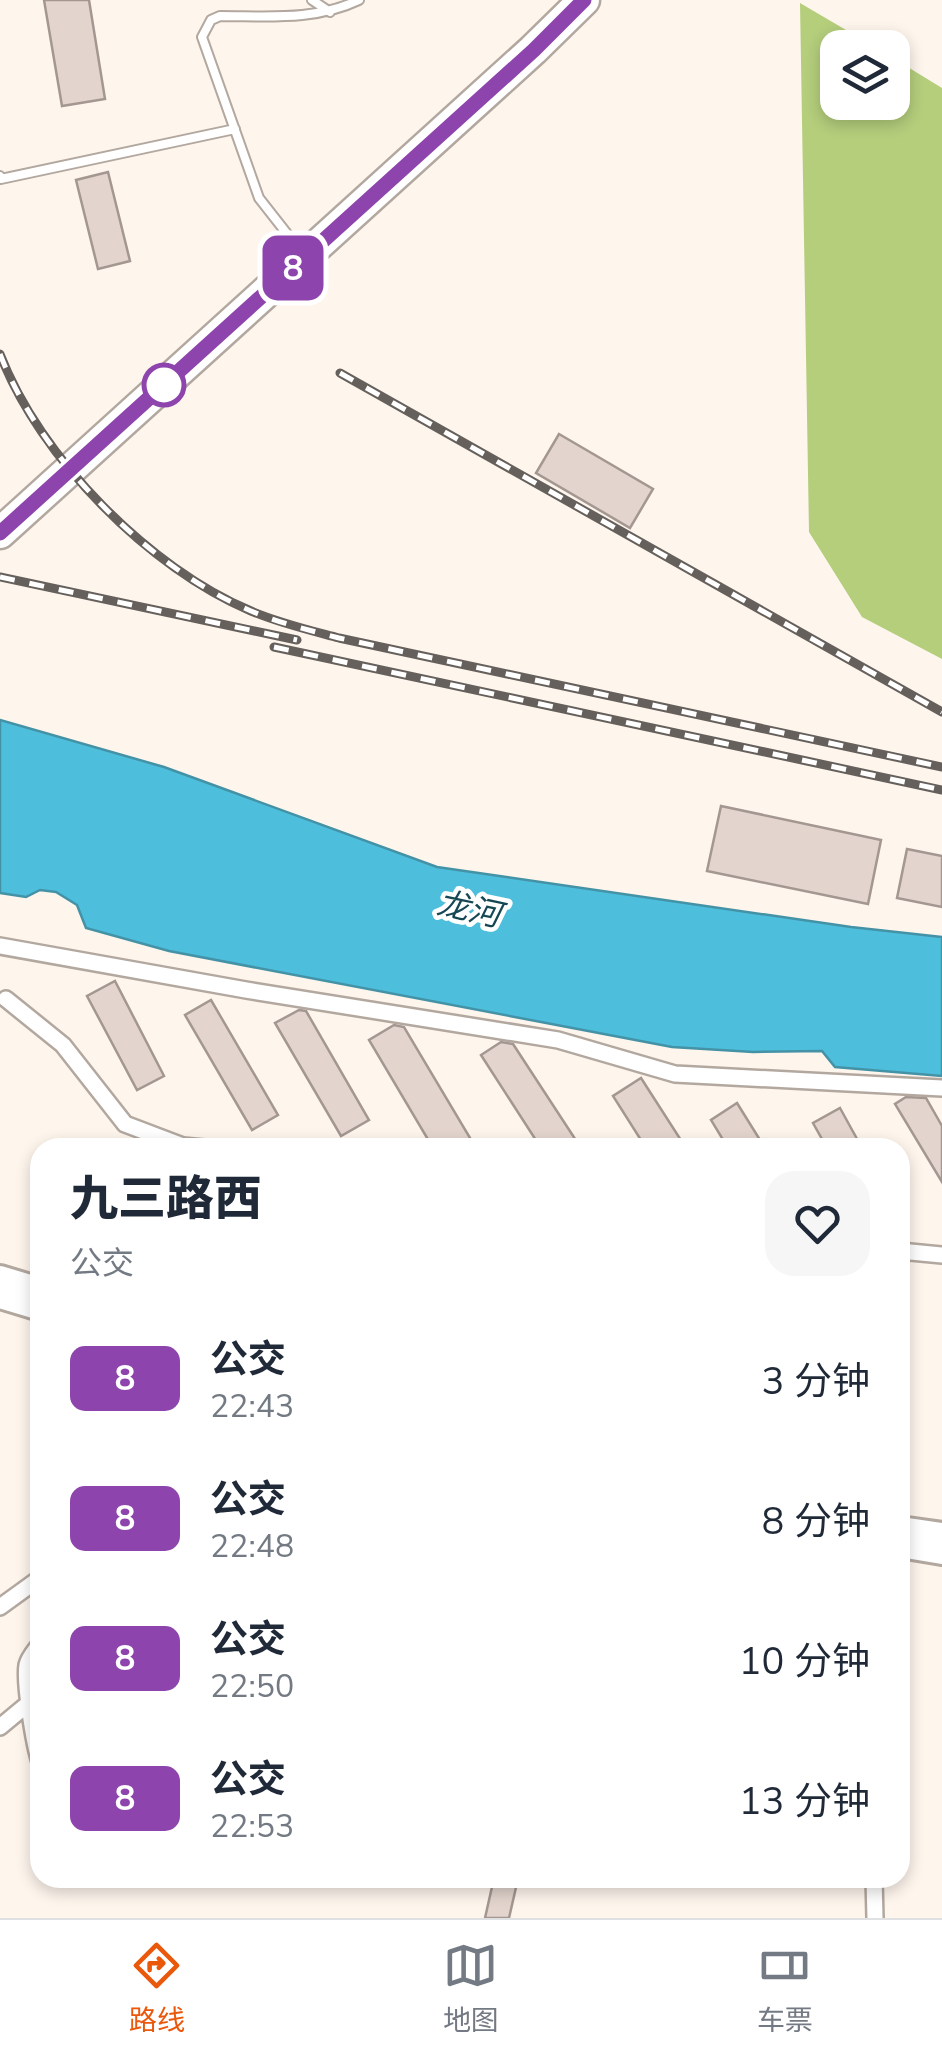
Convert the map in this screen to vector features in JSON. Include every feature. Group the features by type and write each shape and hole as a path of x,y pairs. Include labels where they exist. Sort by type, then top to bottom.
{"highway":[{"path":"0,533 560,0"},
{"path":"0,511 534,50 584,0"}],"main road":[{"path":"0,1277 30,1286"},
{"path":"0,1296 30,1306"},
{"path":"910,1529 942,1534"},
{"path":"910,1547 942,1552"}],"street":[{"path":"0,946 558,1040 675,1074 942,1088"},
{"path":"6,999 62,1045 126,1124 163,1138"},
{"path":"910,1252 942,1256"},
{"path":"0,1607 30,1585"},
{"path":"0,1727 30,1702"},
{"path":"874,1888 875,1918"}],"lane":[{"path":"312,0 330,12"},
{"path":"300,250 258,198 202,38 210,20 220,16 304,16 330,12 359,0"},
{"path":"0,176 234,129"}],"green space":[{"path":"800,3 846,30 820,30 820,120 910,120 910,68 942,88 942,659 862,617 809,532"}],"water":[{"name":"龙河","path":"0,720 164,767 437,867 942,937 942,1076 835,1067 822,1051 672,1047 169,951 86,928 77,905 56,892 40,890 26,897 0,893"}],"building":[{"path":"44,0 89,0 105,99 62,106"},
{"path":"108,172 130,261 98,269 76,180"},
{"path":"559,434 653,489 630,528 536,473"},
{"path":"721,806 881,840 868,904 707,871"},
{"path":"907,849 942,856 942,907 897,898"},
{"path":"115,981 164,1076 137,1090 87,996"},
{"path":"211,1000 278,1115 252,1130 185,1015"},
{"path":"299,1010 306,1011 369,1120 341,1136 275,1023"},
{"path":"394,1025 404,1027 470,1138 427,1138 369,1040"},
{"path":"501,1042 513,1044 574,1138 535,1138 481,1055"},
{"path":"641,1078 680,1138 640,1138 613,1096"},
{"path":"906,1097 926,1098 942,1126 942,1182 895,1104"},
{"path":"737,1103 759,1138 722,1138 711,1120"},
{"path":"840,1108 856,1138 821,1138 813,1123"},
{"path":"492,1888 516,1888 509,1918 485,1918"}],"railway":[{"path":"0,354 42,432 102,505 174,567 251,611 339,638 942,767"},
{"path":"340,373 942,712"},
{"path":"0,577 297,640"},
{"path":"274,647 942,790"}],"bus line":[{"name":"8","path":"0,533 534,50 584,0"}]}
